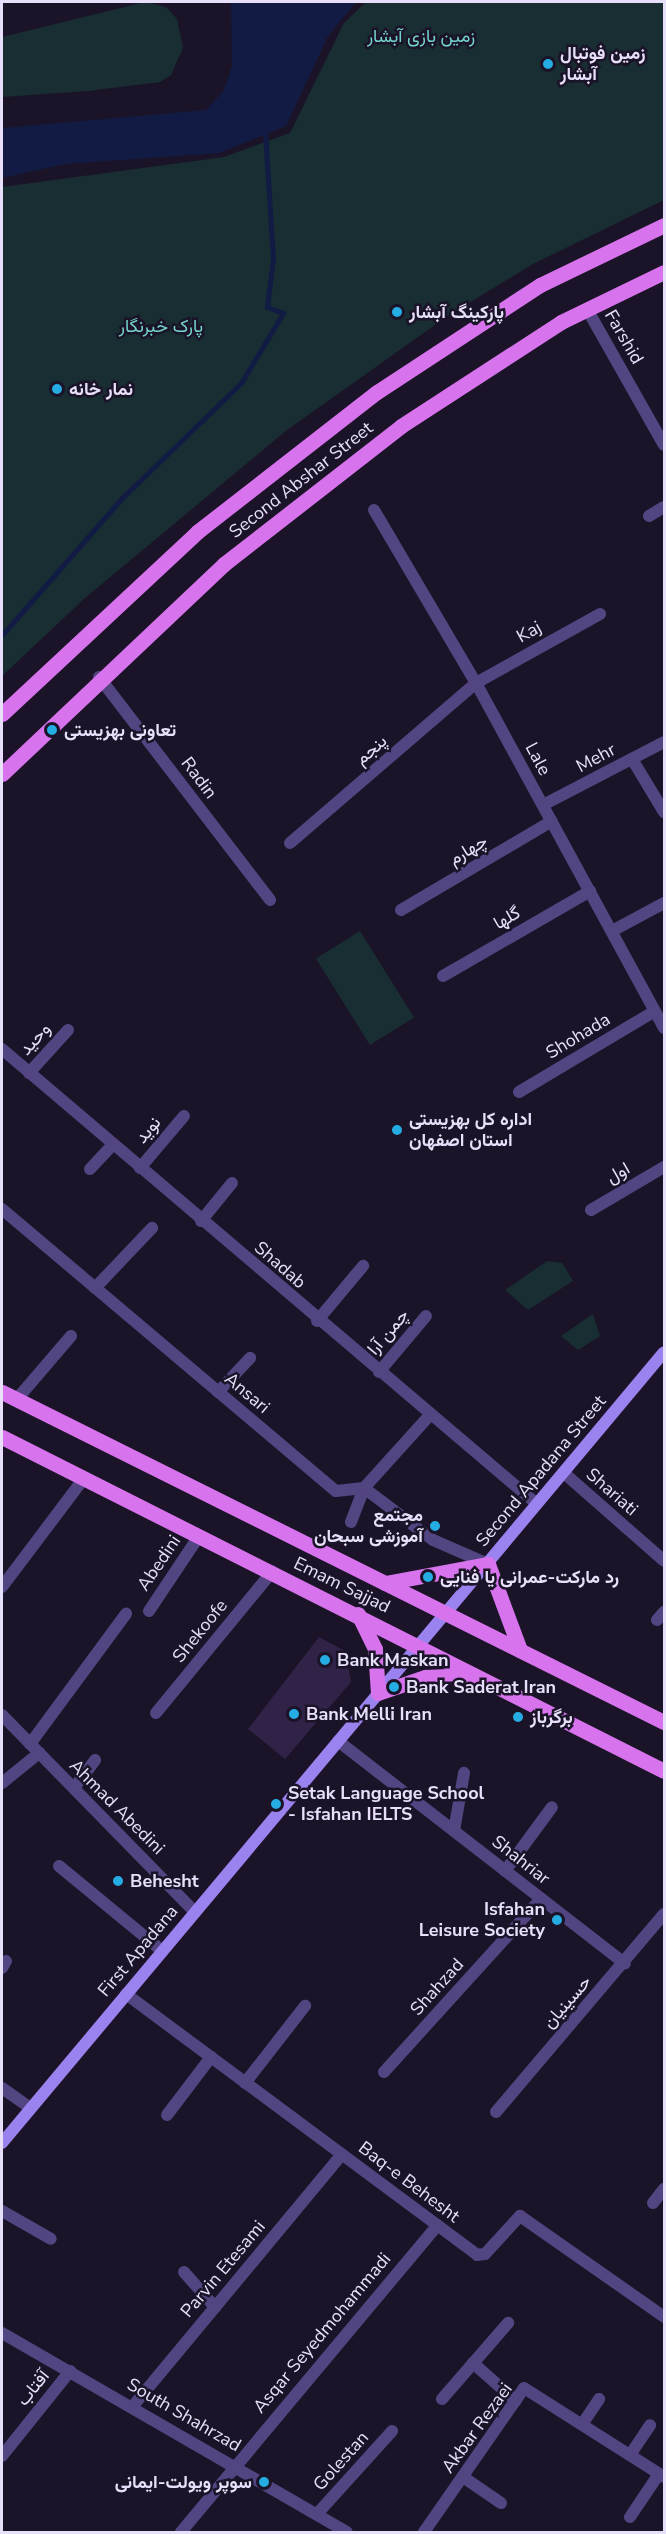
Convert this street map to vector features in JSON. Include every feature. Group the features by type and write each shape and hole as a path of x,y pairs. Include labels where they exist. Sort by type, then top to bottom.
{"main road":[{"name":"Second Abshar Street","path":"2,714 196,532 377,392 540,285 664,225"},
{"name":"Second Abshar Street","path":"2,774 99,677 224,564 401,426 587,309 664,272"},
{"name":"Second Apadana Street","path":"418,1645 664,1352"},
{"name":"Emam Sajjad","path":"2,1392 664,1722"},
{"name":"Emam Sajjad","path":"4,1442 84,1478 358,1614 664,1771"},
{"path":"385,1583 488,1563 520,1650"},
{"path":"358,1614 375,1650 378,1693 424,1677 478,1676"},
{"name":"First Apadana","path":"2,2143 418,1645"}],"street":[{"name":"Farshid","path":"587,309 664,445"},
{"path":"649,516 664,507"},
{"name":"Lale","path":"374,510 476,683 664,1028"},
{"name":"Kaj","path":"476,683 600,614"},
{"name":"Radin","path":"99,677 270,900"},
{"name":"پنجم","path":"290,843 476,683"},
{"name":"Mehr","path":"543,806 664,742"},
{"path":"632,759 664,812"},
{"name":"چهارم","path":"401,910 552,821"},
{"name":"گلها","path":"443,976 590,891"},
{"path":"612,931 664,903"},
{"name":"Shohada","path":"519,1092 655,1011"},
{"name":"وحید","path":"29,1073 68,1030"},
{"name":"Shadab","path":"2,1049 317,1321 537,1504"},
{"name":"نوید","path":"140,1168 184,1116"},
{"path":"90,1169 112,1145"},
{"name":"اول","path":"591,1210 664,1167"},
{"path":"201,1221 232,1183"},
{"name":"Ansari","path":"2,1209 336,1491 364,1488"},
{"path":"95,1288 152,1228"},
{"path":"317,1321 363,1266"},
{"name":"چمن آرا","path":"379,1372 426,1316"},
{"path":"17,1399 70,1336"},
{"path":"218,1392 250,1358"},
{"path":"351,1522 364,1488 430,1415"},
{"name":"Shariati","path":"564,1473 664,1561"},
{"path":"2,1587 84,1478"},
{"path":"364,1488 433,1540 488,1563"},
{"name":"Abedini","path":"149,1611 199,1536"},
{"name":"Shekoofe","path":"156,1713 272,1572"},
{"path":"2,1783 35,1749 126,1614"},
{"name":"Ahmad Abedini","path":"2,1715 195,1912"},
{"name":"Shahriar","path":"338,1741 624,1964"},
{"path":"74,1788 95,1760"},
{"path":"454,1831 464,1773"},
{"path":"505,1871 552,1807"},
{"path":"59,1866 162,1951"},
{"name":"Shahzad","path":"384,2072 541,1899"},
{"name":"حسینیان","path":"496,2112 624,1964 664,1914"},
{"name":"Baq-e Behesht","path":"126,1994 481,2257 520,2216 664,2317"},
{"path":"245,2083 305,2006"},
{"path":"167,2115 211,2057"},
{"path":"2,2088 31,2108"},
{"name":"Parvin Etesami","path":"133,2406 342,2154"},
{"path":"653,2203 664,2189"},
{"path":"2,2211 51,2239"},
{"name":"Asqar Seyedmohammadi","path":"181,2532 438,2225"},
{"path":"184,2272 214,2307"},
{"path":"442,2399 508,2323"},
{"name":"South Shahrzad","path":"2,2333 133,2406 347,2532"},
{"path":"473,2363 516,2400"},
{"name":"آفتاب","path":"2,2456 70,2371"},
{"name":"Akbar Rezaei","path":"424,2532 526,2388 584,2423 662,2476"},
{"path":"584,2423 599,2399"},
{"path":"630,2455 650,2425"},
{"name":"Golestan","path":"317,2514 392,2431"},
{"path":"630,2517 662,2476"},
{"path":"463,2477 501,2503"}],"green space":[{"path":"145,2 166,7 177,19 183,48 171,75 160,82 88,91 2,97 2,37"},
{"name":"پارک خبرنگار","path":"366,2 664,2 664,200 533,264 449,315 287,430 85,598 2,676 2,187 224,157 290,133 344,23"},
{"path":"360,931 414,1018 370,1045 316,959"},
{"path":"547,1261 562,1263 573,1281 528,1310 505,1290"},
{"path":"593,1314 600,1336 578,1350 561,1336"}],"water":[{"path":"231,2 356,2 328,36 286,126 219,153 65,164 2,178 2,128 206,110 224,90 232,66"}],"building":[{"name":"Bank Melli Iran","path":"319,1637 345,1651 351,1682 285,1759 248,1729"}],"waterway":[{"path":"2,635 123,497 241,383 283,313 267,307 273,258 265,132"}],"place":[{"name":"زمین فوتبال آبشار","path":"548,64"},
{"name":"پارکینگ آبشار","path":"397,312"},
{"name":"نمار خانه","path":"57,389"},
{"name":"تعاونی بهزیستی","path":"52,730"},
{"name":"اداره کل بهزیستی استان اصفهان","path":"397,1130"},
{"name":"مجتمع آموزشی سبحان","path":"435,1526"},
{"name":"رد مارکت-عمرانی یا فنایی","path":"428,1577"},
{"name":"Bank Maskan","path":"325,1660"},
{"name":"Bank Saderat Iran","path":"394,1687"},
{"name":"Bank Melli Iran","path":"294,1714"},
{"name":"برگرباز","path":"518,1717"},
{"name":"Setak Language School - Isfahan IELTS","path":"276,1804"},
{"name":"Behesht","path":"118,1881"},
{"name":"Isfahan Leisure Society","path":"557,1920"},
{"name":"سوپر ویولت-ایمانی","path":"264,2482"}],"park label":[{"name":"زمین بازی آبشار","path":"421,36"}]}
